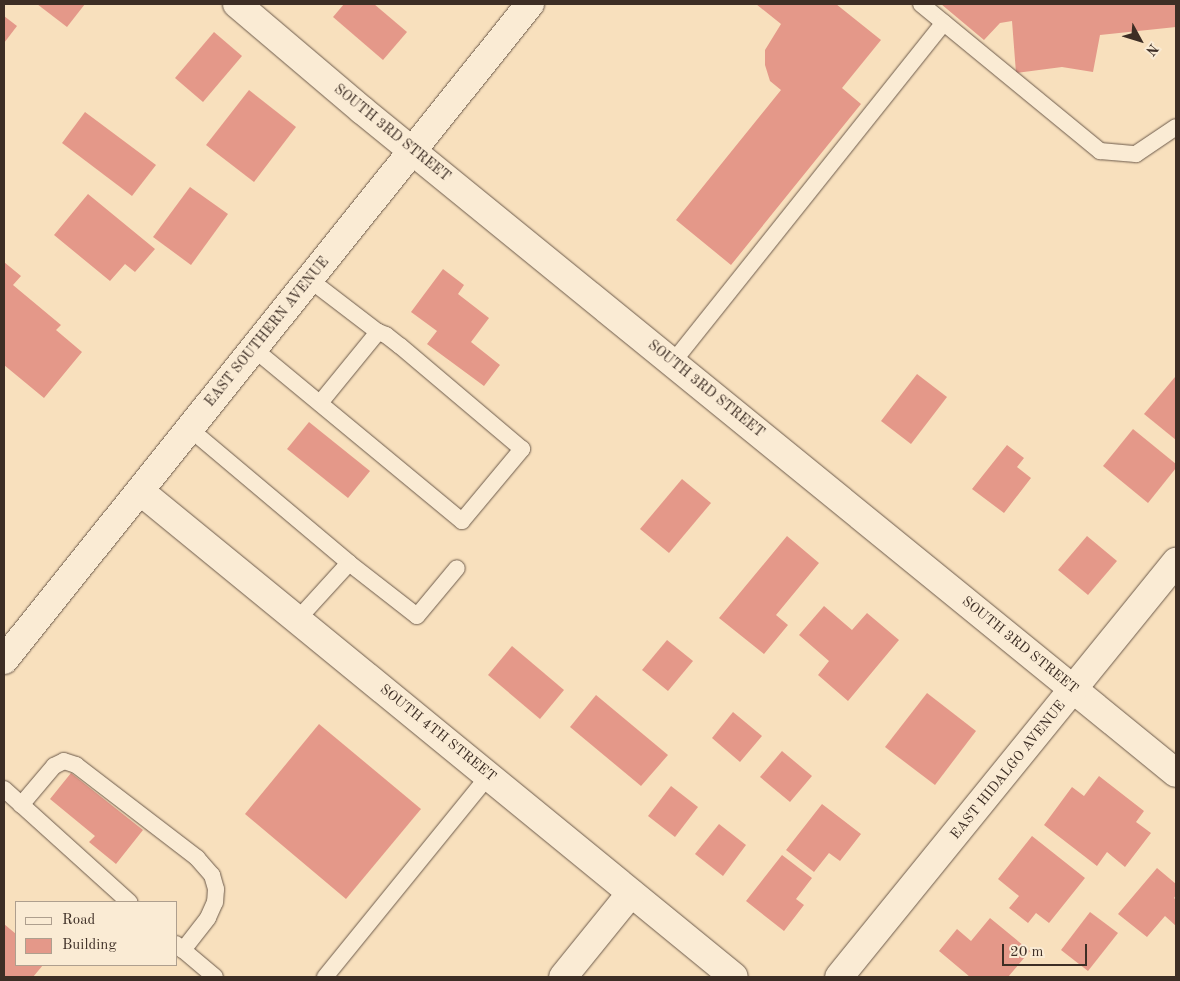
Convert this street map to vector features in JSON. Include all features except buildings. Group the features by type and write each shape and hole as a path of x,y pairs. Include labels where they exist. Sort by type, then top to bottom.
{"street":[{"name":"SOUTH 3RD STREET","path":"237,4 413,151 1176,773"},
{"name":"EAST SOUTHERN AVENUE","path":"4,660 530,4"},
{"name":"SOUTH 4TH STREET","path":"140,491 734,977"},
{"name":"EAST HIDALGO AVENUE","path":"839,977 1176,562"},
{"path":"563,977 631,893"}],"lane":[{"path":"920,4 1100,152 1136,154 1176,127"},
{"path":"673,362 944,23"},
{"path":"254,349 462,520 522,449 400,346 386,335 378,332 309,279"},
{"path":"320,402 378,332"},
{"path":"190,429 349,563 417,616 458,568"},
{"path":"298,620 349,563"},
{"path":"21,805 54,766 64,761 76,764 197,858 212,875 216,890 215,902 200,930 180,947 215,977"},
{"path":"325,977 489,775"},
{"path":"4,789 128,901"}]}
